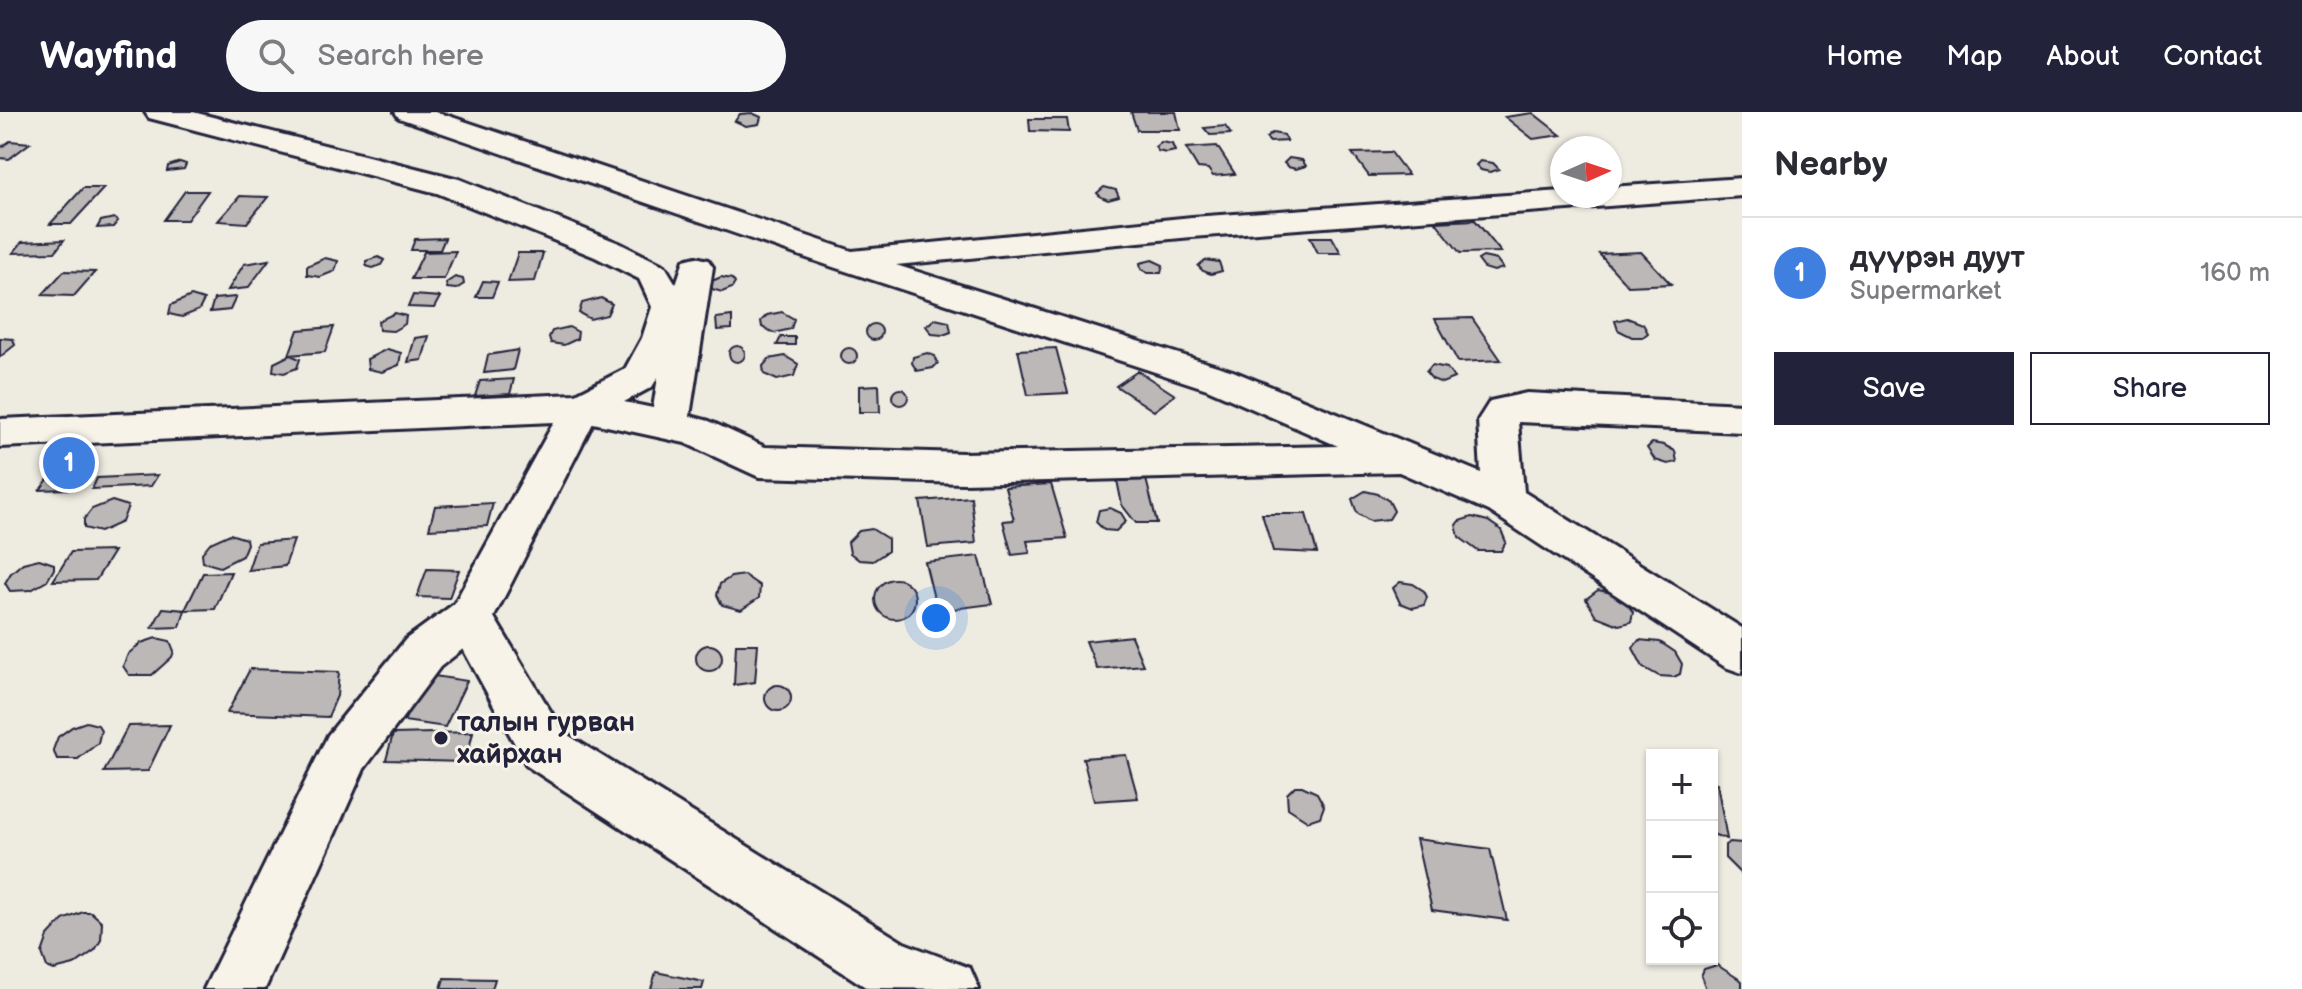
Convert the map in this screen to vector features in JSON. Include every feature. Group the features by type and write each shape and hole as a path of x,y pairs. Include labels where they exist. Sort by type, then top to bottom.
{"street":[{"path":"159,112 448,186 607,250 653,273 670,307 660,338 639,378 629,417"},
{"path":"409,112 845,260 1220,380 1504,500 1742,653"},
{"path":"845,260 1192,227 1742,187"},
{"path":"234,989 346,752 423,653 470,618 629,417 696,267"},
{"path":"1504,500 1498,420 1504,411 1527,407 1742,418"},
{"path":"0,433 629,417 695,431 759,462 963,468 1407,459"},
{"path":"470,618 545,749 884,978 949,989"}],"building":[{"path":"1131,112 1176,112 1180,130 1137,130"},
{"path":"752,113 761,117 759,124 746,126 735,121 740,114"},
{"path":"1533,113 1561,135 1533,139 1505,117"},
{"path":"1029,119 1067,119 1069,132 1030,131"},
{"path":"1225,126 1231,134 1210,135 1204,128"},
{"path":"1272,133 1284,135 1287,141 1270,142 1266,138"},
{"path":"10,141 30,143 9,159 0,158 0,148"},
{"path":"1161,142 1172,144 1175,151 1158,151 1155,147"},
{"path":"1217,146 1235,174 1213,176 1208,169 1198,168 1186,148"},
{"path":"1391,152 1408,175 1369,176 1352,153"},
{"path":"1289,158 1302,160 1306,166 1296,169 1288,167 1284,163"},
{"path":"1480,161 1493,163 1499,169 1490,172 1481,170 1476,165"},
{"path":"180,162 186,164 184,169 167,171 168,166"},
{"path":"1104,187 1116,190 1119,197 1108,200 1101,197 1097,193"},
{"path":"83,188 104,188 71,224 50,224"},
{"path":"185,191 208,191 187,220 164,220"},
{"path":"240,196 268,197 247,223 218,221"},
{"path":"114,218 118,221 113,227 97,228 101,221"},
{"path":"1475,220 1501,252 1460,253 1436,222"},
{"path":"1310,237 1332,237 1341,253 1318,253"},
{"path":"445,238 440,250 411,250 415,239"},
{"path":"64,240 55,252 13,253 22,242"},
{"path":"456,251 444,279 411,279 424,252"},
{"path":"1641,252 1671,284 1628,286 1599,254"},
{"path":"518,253 543,253 535,281 508,282"},
{"path":"378,257 384,260 381,265 373,268 366,266 366,261"},
{"path":"1483,257 1497,260 1503,268 1494,271 1484,268 1478,260"},
{"path":"325,258 338,261 335,271 320,277 307,275 307,266"},
{"path":"269,260 248,288 228,290 244,264"},
{"path":"1152,260 1163,265 1161,273 1148,273 1141,269 1140,263"},
{"path":"1205,260 1219,262 1222,271 1211,274 1203,271 1198,266"},
{"path":"64,271 95,272 74,296 42,295"},
{"path":"455,277 463,279 464,284 456,289 447,288 446,283"},
{"path":"721,277 732,279 735,283 732,288 722,292 712,289 712,281"},
{"path":"483,281 498,282 492,297 476,297"},
{"path":"413,295 440,297 434,308 408,307"},
{"path":"191,296 204,300 199,310 182,317 169,314 171,305"},
{"path":"236,297 230,310 210,312 214,299"},
{"path":"601,298 612,304 607,315 590,319 579,313 582,303"},
{"path":"782,312 794,319 791,329 774,333 762,327 761,321 767,315"},
{"path":"395,313 406,316 405,324 393,331 379,330 378,321"},
{"path":"732,316 732,329 717,330 716,318"},
{"path":"1472,318 1501,360 1458,362 1435,319"},
{"path":"1627,318 1643,324 1648,333 1643,337 1632,337 1618,330 1615,321"},
{"path":"935,319 949,322 951,332 932,334 926,326"},
{"path":"874,324 880,326 880,338 874,340 868,338 866,332 868,326"},
{"path":"334,327 325,352 289,355 298,330"},
{"path":"569,327 578,332 577,339 564,345 551,343 549,337 552,331"},
{"path":"429,336 422,360 408,362 415,338"},
{"path":"781,337 795,337 795,345 777,345"},
{"path":"0,338 13,339 15,345 0,357"},
{"path":"737,346 743,348 743,360 737,362 731,360 729,354 731,348"},
{"path":"849,348 857,356 849,364 841,356"},
{"path":"1056,348 1068,393 1028,395 1018,350"},
{"path":"387,349 401,353 399,365 382,372 368,369 367,359"},
{"path":"518,350 513,370 484,373 488,355"},
{"path":"927,353 935,356 938,363 933,368 917,371 912,363 913,357"},
{"path":"290,355 300,359 297,368 284,373 273,371 274,363"},
{"path":"785,356 798,364 794,376 777,380 764,374 763,366 769,359"},
{"path":"1432,365 1447,368 1454,378 1442,383 1432,379 1426,372"},
{"path":"1138,371 1175,395 1154,411 1116,386"},
{"path":"514,379 510,394 475,396 480,381"},
{"path":"879,385 880,412 859,412 859,386"},
{"path":"897,389 903,389 908,397 906,403 897,405 892,400 892,394"},
{"path":"1652,443 1675,451 1677,462 1668,464 1655,460 1647,448"},
{"path":"158,475 151,486 92,489 97,478"},
{"path":"1116,475 1145,475 1157,523 1136,523 1122,505"},
{"path":"49,478 75,478 69,489 40,490"},
{"path":"1051,484 1067,538 1027,541 1030,553 1012,555 1003,521 1014,520 1005,487"},
{"path":"1365,491 1389,501 1394,511 1389,519 1370,521 1357,513 1352,499"},
{"path":"971,497 976,543 928,547 920,501"},
{"path":"112,501 128,506 122,522 100,532 84,528 84,519 92,509"},
{"path":"493,503 487,526 429,529 435,506"},
{"path":"1110,508 1121,513 1126,521 1116,531 1104,530 1096,522 1099,510"},
{"path":"1262,514 1306,514 1317,553 1273,551"},
{"path":"1472,517 1488,521 1501,530 1506,542 1501,551 1478,551 1459,537 1456,525"},
{"path":"872,529 888,539 888,551 873,561 859,560 850,553 848,542 859,531"},
{"path":"230,534 246,539 242,556 220,567 203,562 202,553 210,543"},
{"path":"294,540 285,566 248,570 257,543"},
{"path":"114,551 96,580 53,581 71,552"},
{"path":"979,556 992,604 937,611 925,562"},
{"path":"39,559 54,564 47,581 31,590 10,591 5,583 11,573 23,563"},
{"path":"427,569 459,570 449,598 417,597"},
{"path":"231,572 215,609 185,610 203,573"},
{"path":"744,575 760,586 759,598 741,610 722,605 717,595 720,584 731,577"},
{"path":"895,579 909,585 915,599 909,613 895,619 881,613 875,599 881,585"},
{"path":"1400,582 1413,584 1424,591 1427,597 1424,605 1413,608 1400,603 1393,588"},
{"path":"1598,590 1612,593 1625,601 1633,612 1631,622 1619,625 1596,616 1586,599"},
{"path":"163,608 185,610 180,627 152,628"},
{"path":"1131,636 1143,665 1097,669 1086,641"},
{"path":"156,638 170,641 174,651 172,657 152,675 129,675 123,666 128,654 141,643"},
{"path":"1639,640 1660,642 1675,652 1682,664 1680,674 1674,677 1659,676 1643,667 1633,648"},
{"path":"736,644 758,644 755,682 734,685"},
{"path":"709,645 718,649 722,658 718,667 709,671 700,667 696,658 700,649"},
{"path":"250,669 339,672 337,696 328,717 227,713"},
{"path":"428,675 467,681 445,727 404,721"},
{"path":"778,685 787,689 791,698 787,707 778,711 769,707 765,698 769,689"},
{"path":"86,722 98,725 101,730 98,743 78,759 57,759 53,750 58,737"},
{"path":"170,725 148,771 104,772 128,726"},
{"path":"473,732 466,762 386,760 393,734"},
{"path":"1126,755 1138,798 1094,801 1083,758"},
{"path":"1295,786 1317,793 1324,806 1320,817 1308,821 1288,808 1287,794"},
{"path":"1718,789 1727,839 1718,836"},
{"path":"1416,839 1490,849 1507,920 1432,910"},
{"path":"1742,843 1742,875 1725,858 1725,845"},
{"path":"91,912 102,922 101,940 95,950 74,965 54,970 47,967 42,953 48,936 63,920"},
{"path":"1717,965 1742,981 1742,989 1706,989 1701,976 1704,969"},
{"path":"656,972 704,982 702,989 651,989"},
{"path":"444,978 495,979 492,989 441,989"}],"place":[{"name":"дүүрэн дуут","path":"69,463"},
{"name":"талын гурван хайрхан","path":"441,738"}]}
